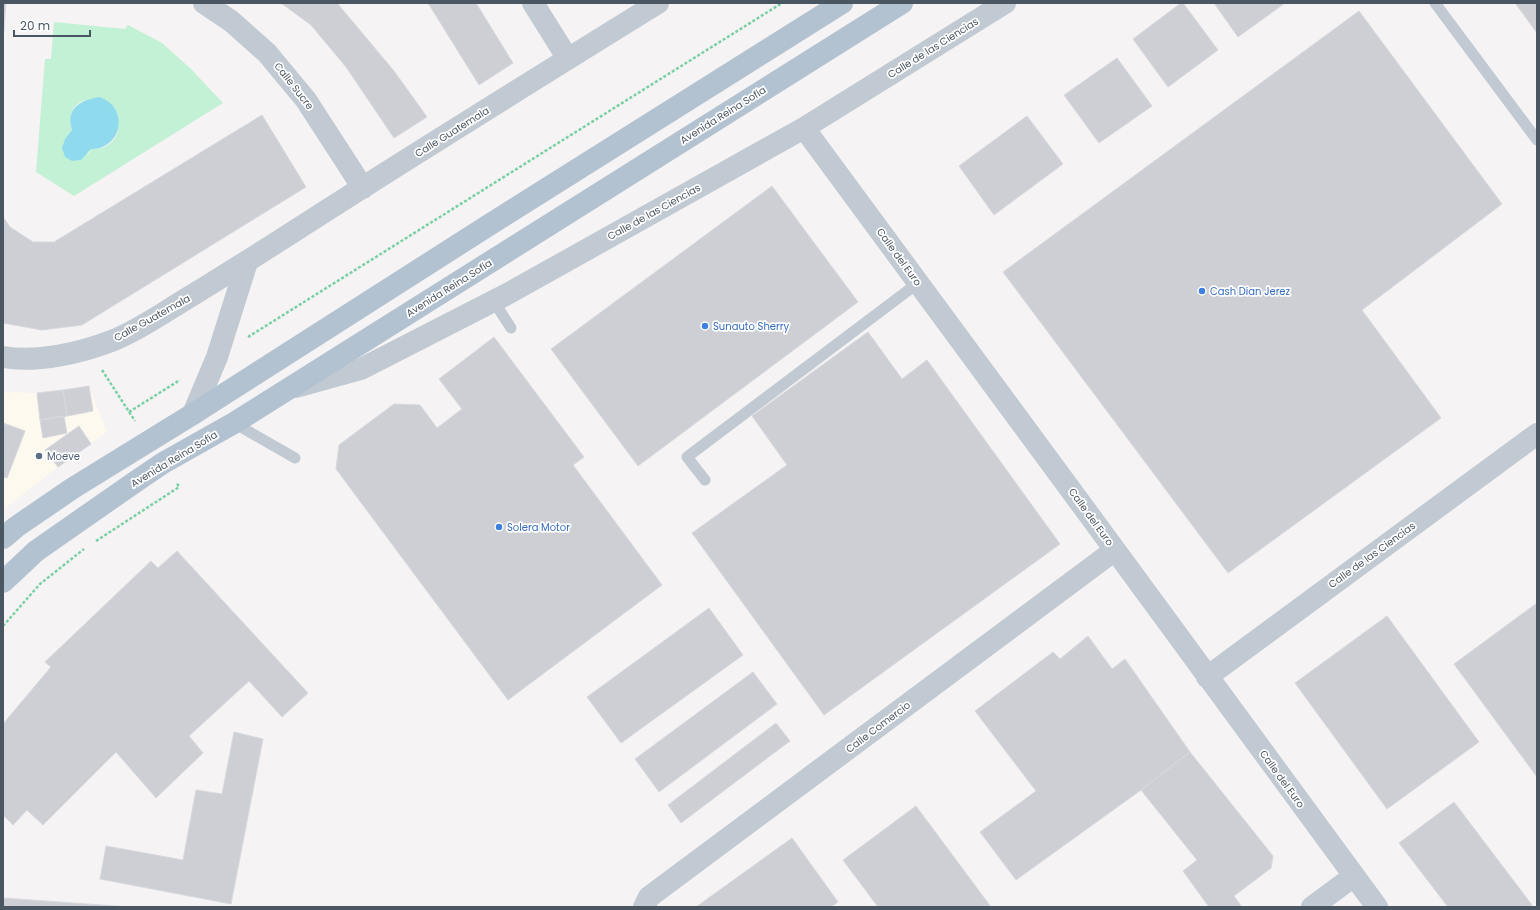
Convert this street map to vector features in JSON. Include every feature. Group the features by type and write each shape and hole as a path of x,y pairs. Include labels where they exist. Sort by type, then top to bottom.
{"main road":[{"path":"3,538 16,527 74,488 842,3"},
{"name":"Avenida Reina Sofía","path":"3,582 36,551 163,463 234,423 902,3"}],"street":[{"name":"Calle Sucre","path":"204,3 231,21 267,53 306,100 363,188"},
{"path":"533,3 568,59"},
{"name":"Calle Guatemala","path":"3,357 20,360 75,352 114,340 147,323 247,262 658,3"},
{"name":"Calle de las Ciencias","path":"287,390 361,369 518,288 804,128 1005,3"},
{"name":"Calle del Euro","path":"804,128 1116,550 1207,677 1377,907"},
{"path":"193,414 217,357 247,262"},
{"name":"Calle de las Ciencias","path":"1207,677 1537,434"},
{"name":"Calle Comercio","path":"644,907 648,897 1116,550"},
{"path":"1312,907 1354,876"}],"lane":[{"path":"1435,3 1537,140"},
{"path":"705,480 687,456 918,283"},
{"path":"493,300 511,328"},
{"path":"234,423 295,458"}],"path":[{"path":"217,357 782,3"},
{"path":"129,412 183,378"}],"shaded area":[{"name":"Moeve","path":"89,386 107,432 58,467 3,510 3,392 37,393"}],"green space":[{"path":"54,22 125,29 128,25 162,43 190,68 223,103 74,196 36,172 45,59 51,59","holes":["89,100 106,100 113,107 117,115 118,132 109,145 91,149 88,154 65,139 72,130 70,122 73,109 76,105"]}],"water":[{"path":"100,97 111,104 117,113 119,120 116,135 112,141 106,145 91,149 81,160 72,161 65,157 62,148 65,139 72,130 70,122 73,111 76,106 81,103"}],"building":[{"path":"3,3 6,3 3,40"},
{"path":"281,3 337,3 394,71 427,117 394,138 346,67 311,25"},
{"path":"428,3 476,3 513,63 479,85"},
{"path":"1183,3 1218,50 1168,87 1133,39"},
{"path":"1214,3 1285,3 1238,37"},
{"path":"1515,3 1537,3 1537,33"},
{"name":"Cash Dian Jerez","path":"1359,11 1502,204 1362,310 1441,418 1228,573 1003,272"},
{"path":"1117,58 1152,106 1099,143 1064,95"},
{"path":"262,115 306,187 82,325 42,330 3,323 3,217 10,227 33,242 54,242"},
{"path":"1027,116 1063,164 994,215 959,166"},
{"name":"Sunauto Sherry","path":"772,186 858,302 638,466 551,349"},
{"path":"868,332 902,379 927,360 1060,544 824,715 692,533 787,465 752,416"},
{"name":"Solera Motor","path":"494,337 584,457 573,465 662,585 508,700 336,469 339,445 394,404 420,405 437,428 462,409 439,379"},
{"path":"89,386 93,411 67,416 63,390"},
{"path":"63,390 67,416 40,420 37,393"},
{"path":"64,416 67,433 43,438 40,420"},
{"path":"3,423 25,431 7,478 3,477"},
{"path":"79,426 91,444 58,467 45,450"},
{"path":"177,551 308,693 282,717 249,681 189,736 203,753 156,798 116,752 43,825 27,810 13,825 3,815 3,724 51,667 45,662 151,561 158,568"},
{"path":"1537,603 1537,777 1454,664"},
{"path":"709,608 743,655 621,743 587,697"},
{"path":"1387,616 1479,742 1387,809 1295,683"},
{"path":"1088,636 1112,669 1125,659 1190,752 1141,790 1016,880 980,832 1036,791 975,711 1053,652 1060,659"},
{"path":"753,672 777,704 659,792 635,759"},
{"path":"776,723 790,741 681,823 668,805"},
{"path":"234,732 263,739 231,904 100,879 106,846 183,860 196,790 222,794"},
{"path":"1190,752 1273,856 1271,868 1234,896 1242,907 1209,907 1183,871 1197,860 1141,790"},
{"path":"1454,802 1532,905 1530,907 1448,907 1399,843"},
{"path":"916,806 991,907 878,907 843,860"},
{"path":"792,838 838,902 831,907 696,907"},
{"path":"3,898 130,907 3,907"}],"place":[{"name":"Cash Dian Jerez","path":"1202,291"},
{"name":"Sunauto Sherry","path":"705,326"},
{"name":"Moeve","path":"39,456"},
{"name":"Solera Motor","path":"499,527"}]}
